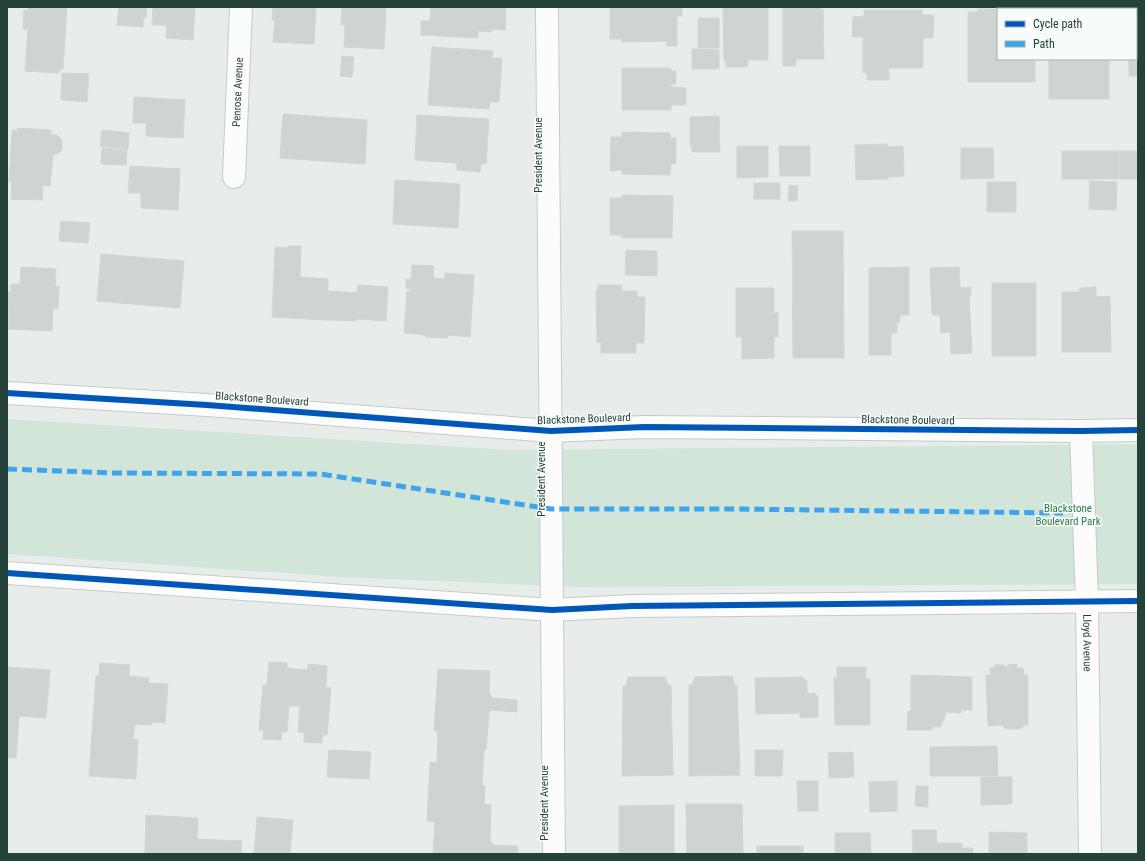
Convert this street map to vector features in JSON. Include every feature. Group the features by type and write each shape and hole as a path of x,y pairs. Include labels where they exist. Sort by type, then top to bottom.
{"main road":[{"name":"Penrose Avenue","path":"234,177 241,7"},
{"name":"President Avenue","path":"547,7 554,854"},
{"name":"Blackstone Boulevard","path":"7,393 207,405 551,432 644,427 1081,431 1138,430"},
{"name":"Lloyd Avenue","path":"1081,431 1087,602 1090,854"},
{"path":"7,573 552,610 632,606 1138,601"}],"green space":[{"name":"Blackstone Boulevard Park","path":"7,419 512,450 1138,444 1138,584 581,587 340,577 7,554"}],"building":[{"path":"29,7 67,7 63,69 60,69 59,73 25,71 28,29 23,29 24,10 28,11"},
{"path":"119,7 147,7 146,18 143,18 143,27 117,25"},
{"path":"153,7 195,7 193,40 166,38 167,25 152,25"},
{"path":"273,7 316,7 314,44 273,42 275,20 272,20"},
{"path":"342,7 386,7 384,49 344,47 345,25 341,25"},
{"path":"431,7 506,7 505,30 492,29 492,32 478,31 478,38 421,35 421,21 430,21"},
{"path":"610,7 682,7 682,16 677,16 677,46 666,46 667,41 622,42 622,39 610,39"},
{"path":"783,7 820,7 820,9 823,9 824,59 796,59 796,66 783,66"},
{"path":"1107,7 1107,8 1050,8"},
{"path":"723,8 768,8 768,60 748,60 747,67 726,67 726,61 724,61"},
{"path":"978,9 997,9 997,60 1035,60 1035,82 968,82 968,12 978,12"},
{"path":"1138,9 1138,76 1129,76 1129,60 1137,60"},
{"path":"864,10 922,10 922,15 934,15 933,38 923,38 923,68 889,68 889,80 867,80 867,73 863,73 863,37 852,37 853,17 864,16"},
{"path":"698,18 719,18 719,48 698,48"},
{"path":"432,47 493,51 492,58 502,58 499,102 490,102 489,109 428,105"},
{"path":"692,49 719,50 719,69 692,69"},
{"path":"342,56 354,57 352,77 340,76"},
{"path":"1049,60 1109,60 1109,99 1049,99"},
{"path":"622,68 671,68 671,71 676,71 676,84 671,84 671,87 686,88 686,105 671,105 671,110 622,110"},
{"path":"62,73 89,74 87,102 61,100"},
{"path":"134,97 185,100 183,138 146,136 146,123 133,123"},
{"path":"283,114 367,120 365,164 280,158"},
{"path":"417,115 489,119 486,164 481,164 480,172 457,170 457,163 415,160"},
{"path":"719,116 720,152 692,152 692,146 690,146 690,117"},
{"path":"18,128 51,130 51,135 57,135 62,140 62,150 57,154 53,154 50,186 43,185 42,200 11,199 12,182 9,182 12,130 18,130"},
{"path":"102,130 129,133 128,149 100,146"},
{"path":"622,132 670,133 670,138 676,138 676,164 671,164 670,175 622,174 622,170 610,171 611,137 622,137"},
{"path":"887,144 888,147 903,146 904,176 888,177 888,179 856,180 855,145"},
{"path":"737,146 768,146 768,177 737,178"},
{"path":"779,146 810,146 810,176 780,176"},
{"path":"102,148 127,150 126,165 101,164"},
{"path":"961,148 993,148 994,178 961,179"},
{"path":"1062,151 1119,151 1119,179 1062,179"},
{"path":"1120,151 1138,151 1138,179 1120,179"},
{"path":"130,166 180,169 178,210 141,208 141,193 128,193"},
{"path":"395,180 460,184 458,228 393,224"},
{"path":"1090,181 1117,182 1116,210 1089,209"},
{"path":"987,182 1016,182 1016,212 987,212"},
{"path":"754,183 780,183 780,199 754,199"},
{"path":"789,185 798,186 797,201 788,201"},
{"path":"622,195 673,196 672,238 622,238 622,235 610,235 610,198 622,198"},
{"path":"61,221 90,223 88,243 59,241"},
{"path":"792,231 843,231 844,358 793,358"},
{"path":"288,246 301,246 300,277 328,279 328,291 357,293 358,285 388,287 386,321 272,317 275,247 288,248"},
{"path":"626,250 657,251 657,276 625,275"},
{"path":"101,254 184,261 180,308 97,301"},
{"path":"412,265 434,266 433,278 445,279 445,273 474,275 470,337 448,335 448,338 426,337 426,335 404,333 407,291 411,291 411,289 406,288 406,279 411,279"},
{"path":"21,267 56,269 55,286 59,286 58,309 53,308 52,331 8,329 9,307 7,306 7,292 11,292 11,284 20,284"},
{"path":"909,267 909,315 900,315 900,322 897,322 897,333 891,333 891,355 869,355 869,268"},
{"path":"959,267 960,288 971,287 971,295 969,295 972,353 951,354 950,332 941,333 940,315 932,315 930,268"},
{"path":"992,283 1036,283 1036,356 992,356"},
{"path":"598,285 622,285 622,291 637,291 637,297 645,297 644,343 636,343 636,353 601,353 601,342 597,343 596,290 598,290"},
{"path":"1096,287 1096,297 1110,296 1111,352 1062,352 1062,292 1079,292 1080,288"},
{"path":"736,288 774,288 774,313 778,313 778,337 774,337 774,358 742,359 742,337 736,337"},
{"path":"269,662 287,663 287,668 308,670 308,664 327,666 326,687 331,688 327,735 323,735 322,743 304,742 304,733 298,732 300,706 289,706 287,732 282,732 281,740 263,739 264,730 259,730 263,685 267,685"},
{"path":"100,663 130,665 129,676 149,678 148,683 168,684 165,723 152,722 151,725 135,724 133,739 138,740 136,779 89,776 96,676 99,676"},
{"path":"1017,664 1017,668 1023,668 1024,675 1028,675 1028,725 1024,725 1021,729 1006,729 1002,725 988,726 986,675 991,675 990,668 995,667 995,665 1004,665 1003,666 1008,667 1008,665"},
{"path":"7,667 50,670 46,718 19,716 16,758 7,758"},
{"path":"837,667 866,667 866,679 870,679 870,725 835,725 834,678 837,678"},
{"path":"438,669 490,671 489,691 492,698 517,700 517,712 490,710 489,712 486,750 484,749 482,786 485,786 484,804 491,805 490,842 492,842 492,845 518,846 518,854 433,854 435,822 427,821 430,762 437,763 438,731 434,731"},
{"path":"911,675 972,677 972,710 961,710 961,713 946,712 940,727 934,726 932,730 907,730 908,711 911,711"},
{"path":"732,676 735,685 737,685 740,775 689,776 689,685 692,685 695,677"},
{"path":"628,677 665,677 668,685 671,685 673,775 622,776 623,686 626,686"},
{"path":"802,677 807,681 807,694 814,693 818,697 818,717 800,718 800,713 756,714 755,678"},
{"path":"997,746 998,776 930,776 930,747"},
{"path":"329,750 371,752 369,779 327,777"},
{"path":"755,750 783,750 782,776 755,776"},
{"path":"853,752 854,777 829,778 828,753"},
{"path":"981,777 1012,777 1012,804 981,805"},
{"path":"797,781 818,781 818,811 798,811"},
{"path":"897,781 897,811 870,812 869,782"},
{"path":"916,786 928,786 928,807 915,806"},
{"path":"686,804 742,804 743,854 687,854"},
{"path":"674,805 674,854 619,854 619,806"},
{"path":"146,815 198,818 197,839 242,841 241,854 145,854"},
{"path":"257,817 293,820 290,854 254,854"},
{"path":"912,830 936,830 937,843 962,843 962,848 973,848 972,854 913,854"},
{"path":"989,832 1027,833 1027,854 989,854"},
{"path":"835,833 870,833 871,854 835,854"},
{"path":"757,846 803,846 803,854 757,854"}],"marked path":[{"path":"7,469 114,473 320,474 551,509 736,509 1063,513"}],"cycle path":[{"path":"7,393 207,405 551,431 644,427 1081,431 1138,430"},
{"path":"7,573 552,610 632,606 1138,601"}]}
